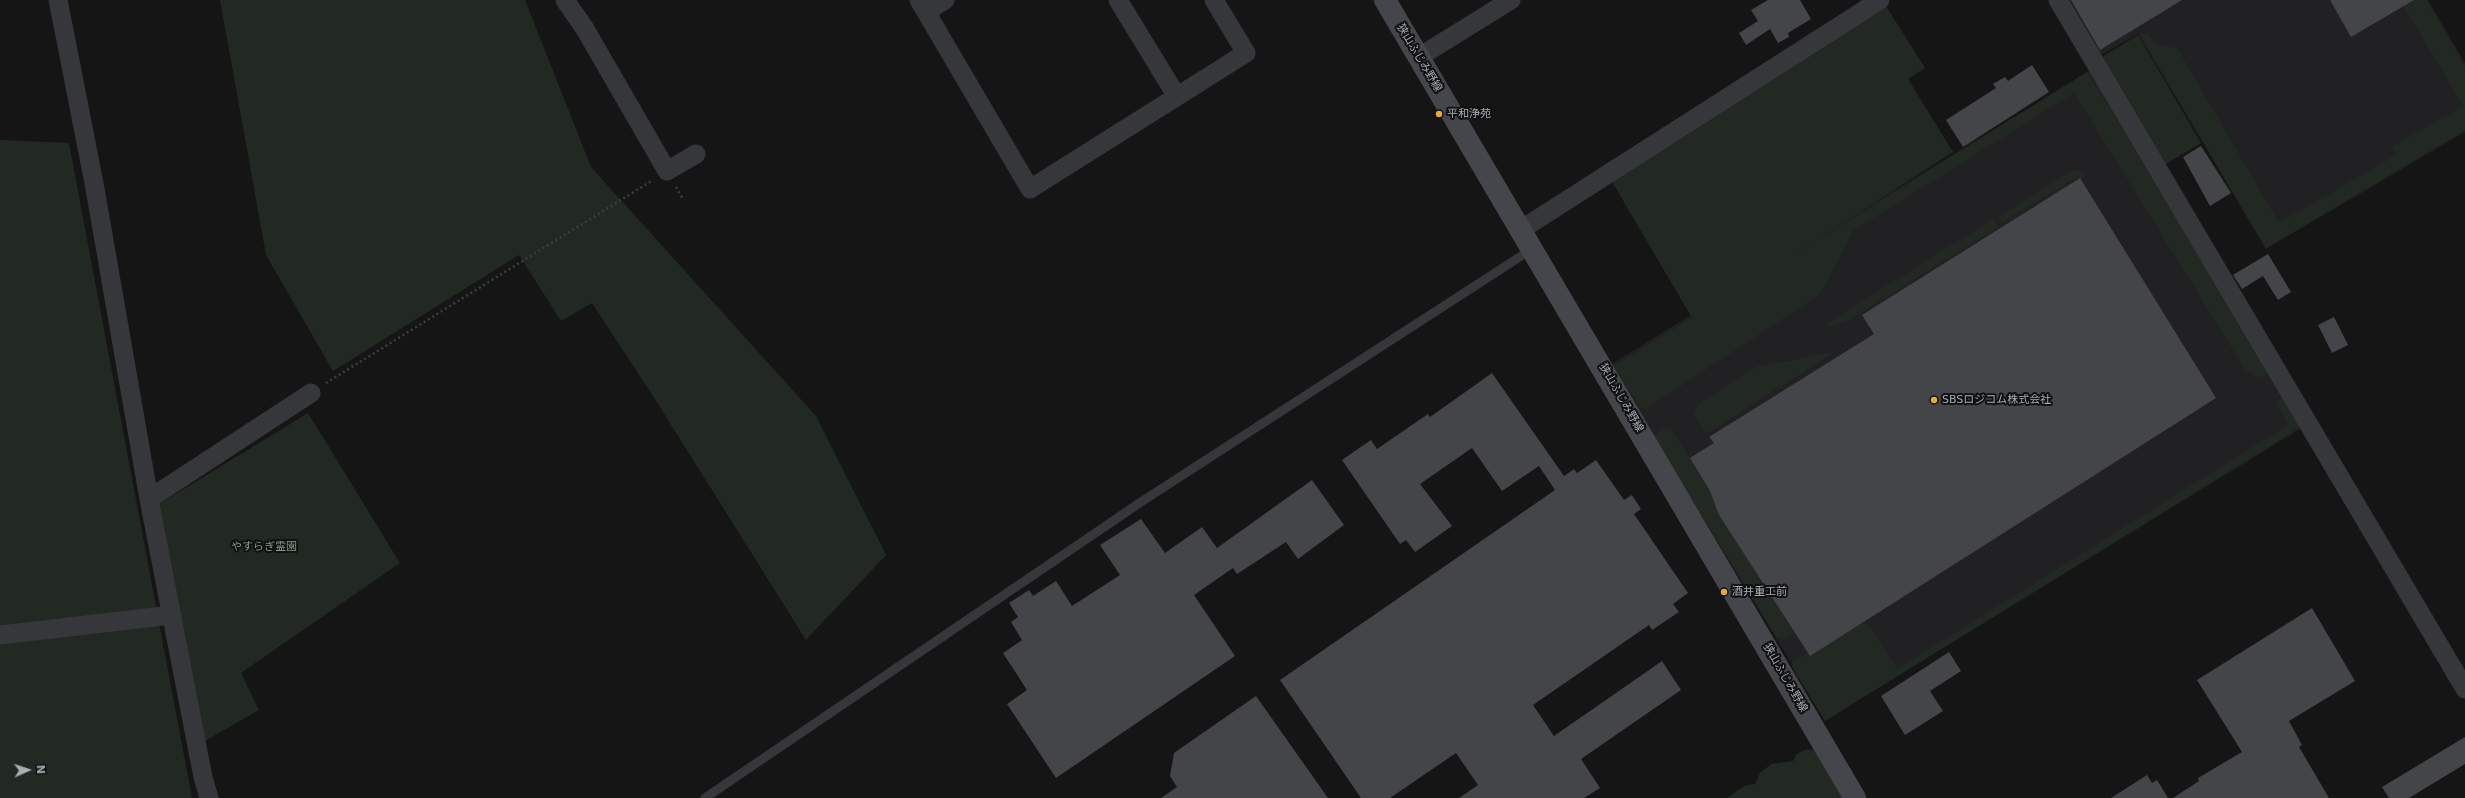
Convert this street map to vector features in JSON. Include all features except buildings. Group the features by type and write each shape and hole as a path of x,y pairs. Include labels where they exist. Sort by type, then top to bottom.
{"main road":[{"name":"狭山ふじみ野線","path":"1385,0 1522,229 1855,798"}],"street":[{"path":"58,0 94,183 149,499 203,777 209,798"},
{"path":"565,0 585,29 666,171 696,154"},
{"path":"945,0 923,6 1030,188 1176,95 1246,53 1214,0"},
{"path":"1118,0 1176,95"},
{"path":"1419,57 1512,0"},
{"path":"1522,229 1880,0"},
{"path":"2058,0 2465,689"},
{"path":"149,499 311,393"},
{"path":"0,635 172,615"}],"lane":[{"path":"705,798 1141,502 1533,248"}],"path":[{"path":"311,393 666,171"}],"shaded area":[{"path":"2067,0 2428,0 2465,63 2465,132 2266,249 2138,34 2099,56"},
{"path":"2089,71 2305,426 1826,720 1610,365"}],"green space":[{"path":"220,0 525,0 591,167 816,416 886,555 806,640 653,396 592,303 561,321 519,255 333,371 266,255"},
{"path":"2400,0 2426,0 2465,66 2465,130 2266,248 2139,33 2149,35 2154,44 2177,48 2279,223 2396,155 2392,147 2463,106"},
{"path":"1886,6 1925,68 1908,79 1953,152 1789,258 2087,72 2271,370 2259,378 2245,369 2074,93 1854,230 1820,294 1646,409 1640,407 1614,366 1692,318 1611,180"},
{"path":"2138,35 2201,143 2161,167 2099,59"},
{"path":"0,140 69,143 192,798 0,798"},
{"path":"2073,170 2084,173 2086,176 2081,179 2079,176 2002,223 1998,217"},
{"path":"1993,219 1998,227 1849,320 1828,327 1826,324"},
{"path":"1835,352 1706,434 1694,415 1698,404 1756,367"},
{"path":"2282,398 2285,399 2302,426 1825,721 1792,667 1793,662 1857,622 1869,625 1897,669 2288,425 2275,402"},
{"name":"やすらぎ霊園","path":"308,413 400,563 241,673 259,710 205,741 159,504"},
{"path":"1665,428 1671,429 1710,491 1719,515 1795,633 1784,639 1782,636 1777,638 1653,436"},
{"path":"1806,749 1818,751 1849,798 1727,798 1744,786 1755,784 1760,773 1771,764 1793,761 1797,754"}],"place":[{"name":"平和浄苑","path":"1439,114"},
{"name":"SBSロジコム株式会社","path":"1934,400"},
{"name":"酒井重工前","path":"1724,592"}]}
